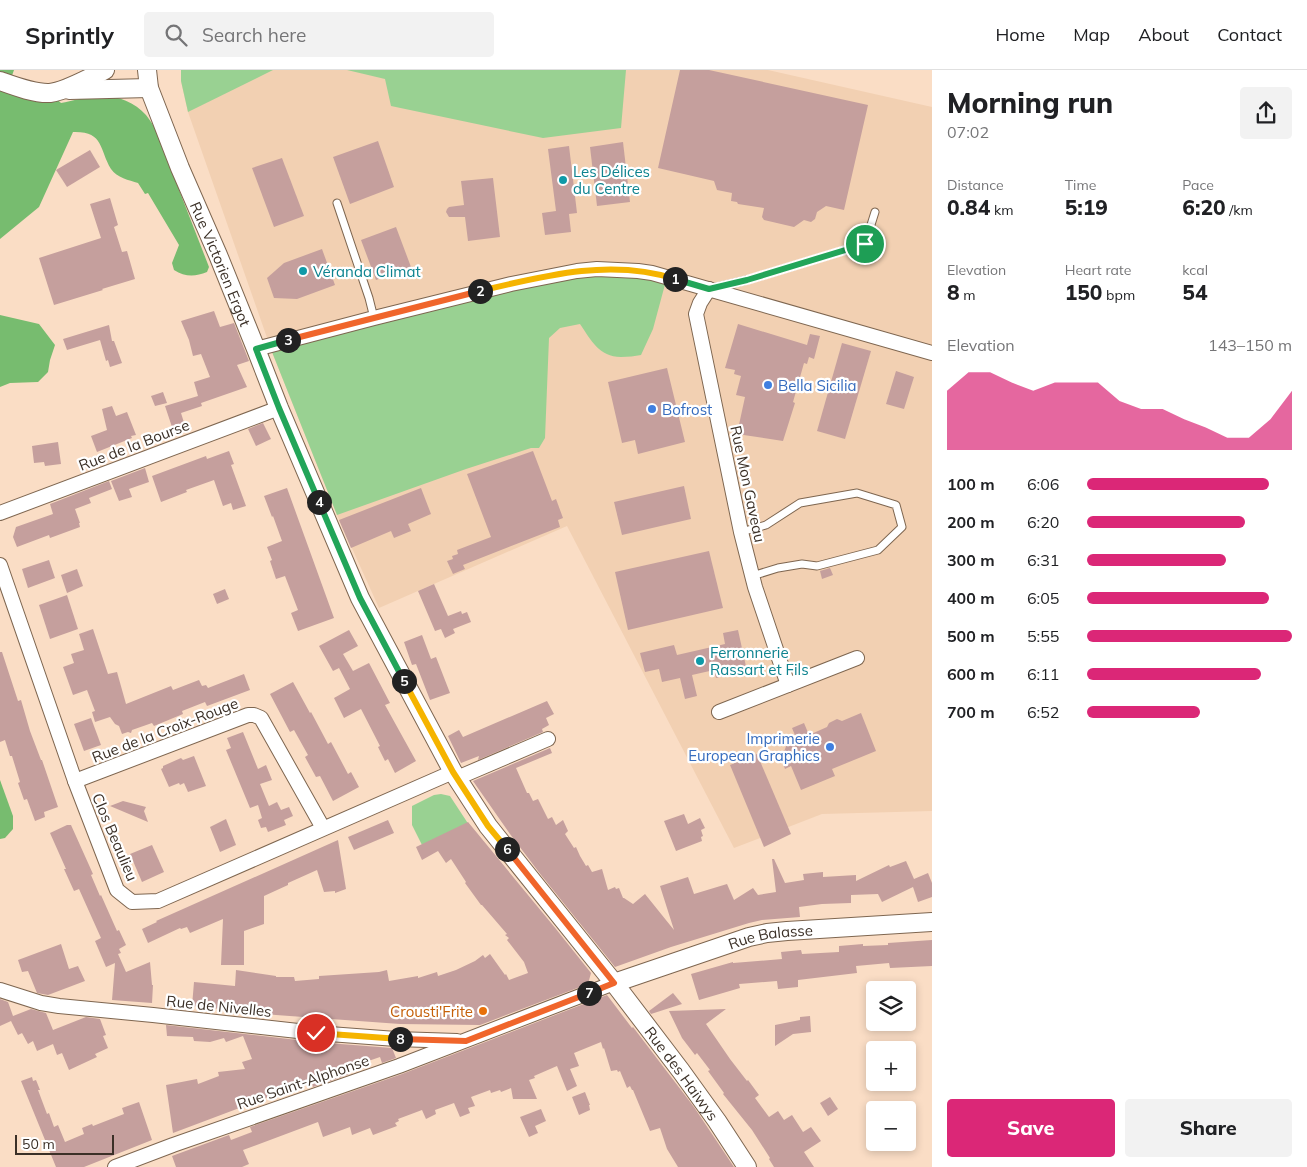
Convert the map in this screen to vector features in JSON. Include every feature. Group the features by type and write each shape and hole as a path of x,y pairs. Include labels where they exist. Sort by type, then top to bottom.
{"street":[{"path":"0,81 20,88 50,93 105,70"},
{"name":"Rue Victorien Ergot","path":"147,70 149,88 180,168 360,598 455,775 488,826 614,983"},
{"path":"61,90 149,88"},
{"path":"256,349 510,284 596,269 652,272 932,353"},
{"name":"Rue Mon Gaveau","path":"709,289 700,303 696,314 741,532 752,576 788,685"},
{"name":"Rue de la Bourse","path":"0,513 279,408"},
{"name":"Clos Beaulieu","path":"0,565 75,781 117,890 132,902 158,901 323,828 455,775"},
{"path":"719,712 857,658"},
{"name":"Rue de la Croix-Rouge","path":"75,781 248,715 254,715 261,718 323,828"},
{"path":"455,775 548,739"},
{"name":"Rue Balasse","path":"614,983 749,937 767,933 932,922"},
{"name":"Rue Saint-Alphonse","path":"115,1167 466,1041 614,983"},
{"name":"Rue des Haiwys","path":"614,983 686,1078 747,1167"},
{"name":"Rue de Nivelles","path":"0,990 41,1003 59,1006 316,1033 466,1041"}],"lane":[{"path":"337,203 374,318"},
{"path":"709,289 747,280 865,244 875,212"},
{"path":"741,532 766,525 800,502 857,493 896,505 902,527 878,550 817,566 802,564 778,568 752,576"}],"shaded area":[{"path":"181,70 768,70 932,107 932,811 822,814 734,848 567,526 379,608 337,515 272,352 188,112 181,81"}],"green space":[{"path":"0,70 14,70 9,84 50,93 61,103 109,96 129,102 141,110 155,128 209,267 207,272 190,275 174,270 172,263 179,245 148,193 145,194 138,183 116,175 107,162 99,143 95,138 83,132 73,132 39,207 0,239"},
{"path":"181,70 273,70 188,112 181,81"},
{"path":"347,70 626,70 621,128 543,138 391,106 385,79"},
{"path":"577,271 667,277 653,329 641,355 621,357 601,351 580,324 560,328 549,338 545,438 539,448 531,448 466,469 337,515 272,352 256,349"},
{"path":"0,315 39,324 55,345 48,372 38,382 10,383 0,387"},
{"path":"0,780 13,816 13,829 5,838 0,839"},
{"path":"434,795 450,796 469,825 423,847 412,825 412,806"}],"building":[{"path":"680,70 709,70 868,105 844,210 826,206 817,212 815,219 811,222 804,220 794,227 764,220 762,217 764,208 731,201 732,193 717,190 714,181 658,168"},
{"path":"378,141 394,187 350,204 333,157"},
{"path":"623,142 630,202 597,206 590,147"},
{"name":"Les Délices du Centre","path":"569,146 577,213 569,214 571,232 545,235 542,213 556,211 548,149"},
{"path":"90,150 100,167 67,187 56,170"},
{"path":"282,158 304,216 274,227 252,168"},
{"path":"493,178 500,237 468,241 465,217 449,217 446,212 447,209 464,205 461,181"},
{"path":"110,198 118,225 114,227 122,252 127,251 135,279 54,305 39,258 101,238 90,204"},
{"path":"396,227 411,267 376,280 361,240"},
{"name":"Véranda Climat","path":"322,249 335,285 297,299 274,298 267,278 284,263"},
{"path":"214,311 220,327 234,323 249,361 237,365 247,387 201,403 202,406 181,413 186,429 174,433 165,406 198,396 194,382 210,377 201,354 193,356 181,321"},
{"name":"Bella Sicilia","path":"738,324 807,345 810,334 820,336 814,359 809,357 807,364 804,363 793,402 795,403 783,441 737,434 745,397 736,395 741,376 734,374 735,370 725,368"},
{"path":"109,325 112,341 114,341 122,363 110,367 108,360 106,361 100,340 67,350 63,339"},
{"path":"842,343 871,351 845,439 817,431"},
{"name":"Bofrost","path":"667,368 685,442 638,454 635,440 622,443 608,382"},
{"path":"896,371 914,377 904,409 886,404"},
{"path":"163,392 167,403 155,406 151,396"},
{"path":"112,406 116,416 127,412 136,435 97,452 91,436 107,430 102,409"},
{"path":"263,423 271,439 256,446 248,429"},
{"path":"58,442 61,464 45,466 44,462 34,463 32,446"},
{"path":"229,451 234,464 231,465 246,506 233,510 231,503 223,506 214,480 161,502 152,476 206,456 207,459"},
{"path":"533,451 552,501 556,499 563,518 558,520 560,527 463,565 465,569 453,574 447,561 453,559 452,556 458,554 457,550 491,537 467,474"},
{"path":"145,468 149,482 129,489 132,497 119,501 111,481"},
{"path":"109,481 112,489 89,498 91,503 75,509 80,527 50,538 49,535 17,547 13,537 16,527 53,514 50,504"},
{"path":"684,486 691,519 622,535 614,502"},
{"path":"287,488 334,618 298,631 291,613 298,610 285,576 276,579 267,547 282,541 264,496"},
{"path":"421,488 431,514 408,524 411,531 394,538 391,531 351,548 339,520"},
{"path":"709,551 723,608 628,630 615,572"},
{"path":"49,560 55,578 28,588 22,569"},
{"path":"830,568 833,575 822,579 820,571"},
{"path":"77,569 83,586 67,593 61,575"},
{"path":"434,584 448,616 461,611 462,614 467,612 471,622 453,629 455,633 445,638 441,629 435,631 418,591"},
{"path":"225,589 229,599 217,604 213,594"},
{"path":"67,595 78,629 50,639 39,605"},
{"path":"93,629 108,674 117,672 126,704 171,686 173,690 199,680 202,686 206,685 208,688 244,674 250,690 207,706 205,702 182,711 183,714 154,726 152,723 132,730 131,733 122,734 119,726 110,717 95,722 92,712 95,711 87,690 73,695 63,667 74,663 71,654 84,650 79,634"},
{"path":"349,630 358,646 343,654 353,671 369,663 390,703 385,705 416,761 395,773 388,759 385,761 378,747 380,746 361,709 344,718 334,698 350,689 339,668 333,671 319,646"},
{"name":"Ferronnerie Rassart et Fils","path":"738,630 747,671 716,678 714,670 692,675 697,696 685,699 680,678 662,682 659,669 645,672 640,653 674,645 677,655 725,644 723,633"},
{"path":"422,635 431,659 436,657 450,693 430,700 416,664 412,665 404,642"},
{"path":"0,652 2,652 18,701 21,700 30,731 58,807 44,812 45,817 35,821 27,799 24,800 12,756 10,756 5,740 0,742"},
{"path":"293,682 328,744 331,742 348,774 351,772 359,787 333,801 320,776 316,777 305,757 308,755 294,730 290,732 270,694"},
{"path":"547,701 554,714 546,718 549,725 542,729 543,732 478,760 479,756 461,763 448,736 459,730 463,737"},
{"name":"Imprimerie European Graphics","path":"861,713 876,751 832,769 835,776 801,790 791,766 785,769 780,755 783,754 787,744 797,740 792,728 804,723 809,735 827,727 829,723 837,719 842,721"},
{"path":"91,718 101,745 84,751 74,724"},
{"path":"243,732 258,769 266,765 272,780 260,784 269,806 277,802 281,810 289,807 293,816 284,820 286,825 268,832 266,827 261,828 258,820 262,818 258,805 250,808 226,750 231,748 227,738"},
{"path":"550,748 552,753 516,768 527,793 529,793 533,801 538,799 548,819 552,817 556,825 563,820 568,831 565,834 574,848 576,847 586,866 588,865 592,872 602,869 608,890 615,887 616,889 619,888 623,898 633,904 645,894 674,930 660,886 688,877 694,894 727,884 734,900 753,888 758,895 776,892 772,859 774,859 785,883 804,880 803,874 823,872 823,877 856,875 856,881 889,865 890,867 906,861 914,879 928,873 932,883 932,897 918,902 913,887 882,902 878,894 851,895 851,903 799,907 800,917 749,923 671,947 615,967 541,875 473,781"},
{"path":"757,754 791,834 764,847 730,765"},
{"path":"194,756 206,786 188,792 184,783 169,787 161,769 163,766 181,758 183,760"},
{"path":"123,801 146,807 144,811 148,822 110,806"},
{"path":"684,814 688,824 700,818 705,828 701,830 702,841 676,851 664,821"},
{"path":"226,819 236,845 220,852 210,827"},
{"path":"388,820 394,833 354,850 348,837"},
{"path":"468,822 591,973 588,984 480,1025 400,1024 276,1015 192,1006 194,982 235,986 236,970 276,977 294,977 295,981 319,979 319,976 387,970 389,981 418,976 418,978 437,972 438,976 456,970 483,955 485,958 490,954 509,980 528,973 524,962 507,940 509,938 505,935 507,934 481,905 451,859 446,863 438,851 422,860 416,847"},
{"path":"71,825 93,874 91,875 100,896 126,945 119,949 121,953 118,954 126,972 150,962 153,985 152,1003 112,1000 115,963 106,967 95,941 101,938 79,889 74,891 50,833"},
{"path":"338,840 346,889 335,893 335,891 324,892 317,870 264,896 264,924 244,931 244,965 221,965 223,919 190,933 187,927 180,928 148,943 142,929 156,921"},
{"path":"152,845 164,872 142,882 130,854"},
{"path":"932,940 932,966 890,968 889,963 856,966 857,973 798,980 798,987 778,989 777,981 739,984 740,988 699,1000 691,974 733,962 782,959 781,952 801,950 802,954 839,952 839,946 863,944 863,946 888,945 888,943"},
{"path":"61,944 69,969 78,966 85,981 48,995 37,993 28,971 22,972 18,960"},
{"path":"673,993 682,1004 651,1014 649,1011"},
{"path":"607,995 694,1107 734,1167 678,1167 667,1149 660,1128 650,1131 633,1090 630,1086 627,1088 620,1071 611,1071 601,1042 574,1053 579,1066 570,1069 577,1086 567,1091 557,1066 529,1080 537,1099 513,1099 511,1088 491,1093 490,1090 471,1097 475,1106 468,1108 470,1113 460,1117 454,1103 435,1110 436,1114 426,1119 422,1110 398,1119 399,1121 395,1123 397,1126 373,1135 370,1128 352,1135 350,1127 323,1137 318,1122 243,1150 249,1164 242,1167 176,1167 172,1156 229,1135 231,1140 252,1132 250,1127 402,1074"},
{"path":"0,999 8,1002 13,1016 31,1009 46,1013 53,1030 86,1017 100,1019 106,1035 103,1036 108,1048 95,1054 97,1057 69,1070 62,1053 57,1055 53,1044 37,1051 33,1041 28,1044 22,1033 18,1035 11,1021 0,1026"},
{"path":"726,1009 706,1024 730,1059 759,1095 755,1098 769,1117 778,1111 784,1120 792,1115 803,1132 811,1127 821,1141 804,1152 814,1167 774,1167 752,1130 723,1094 708,1071 710,1070 682,1038 669,1011"},
{"path":"810,1016 811,1032 793,1034 775,1046 775,1025 800,1020 800,1017"},
{"path":"166,1025 315,1042 392,1048 396,1058 382,1063 380,1057 348,1068 350,1074 313,1087 311,1081 173,1133 166,1085 197,1079 198,1084 219,1076 218,1072 245,1069 242,1062 252,1059 243,1036 226,1042 224,1038 210,1042 194,1041 193,1037 167,1036"},
{"path":"32,1077 33,1081 36,1080 47,1114 49,1113 54,1127 58,1125 65,1142 84,1134 82,1128 92,1124 93,1126 124,1114 122,1108 139,1102 152,1140 84,1167 56,1167 21,1081"},
{"path":"585,1092 590,1110 579,1115 572,1097"},
{"path":"830,1097 838,1109 828,1116 820,1103"},
{"path":"541,1109 546,1121 535,1126 538,1133 529,1137 520,1117"}],"place":[{"name":"Les Délices du Centre","path":"563,180"},
{"name":"Véranda Climat","path":"303,271"},
{"name":"Bella Sicilia","path":"768,385"},
{"name":"Bofrost","path":"652,409"},
{"name":"Ferronnerie Rassart et Fils","path":"700,661"},
{"name":"Imprimerie European Graphics","path":"830,747"},
{"name":"Crousti'Frite","path":"483,1011"}],"route":[{"path":"316,1033 466,1041 614,983 488,826 453,772 360,598 279,408 256,349 510,284 578,271 616,269 652,272 709,289 747,280 865,244"}]}
